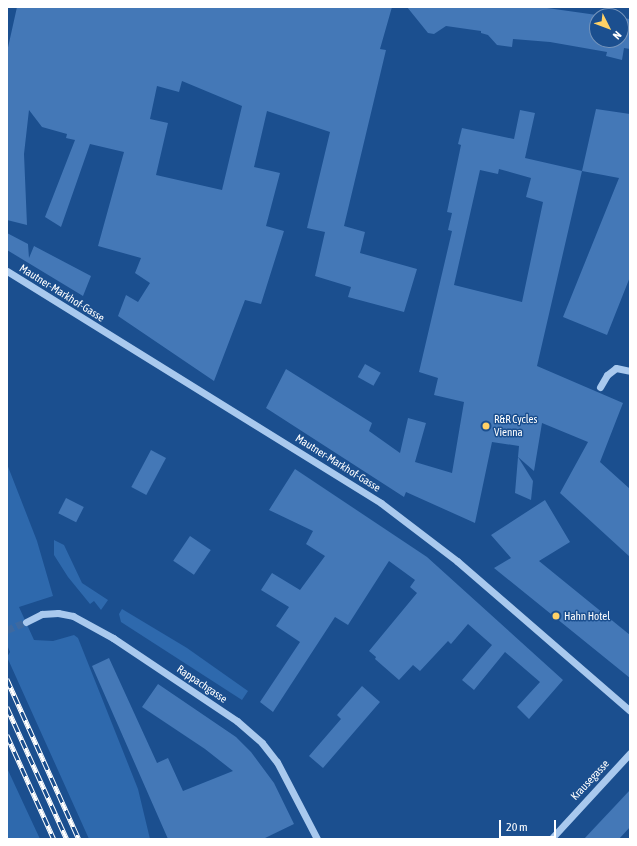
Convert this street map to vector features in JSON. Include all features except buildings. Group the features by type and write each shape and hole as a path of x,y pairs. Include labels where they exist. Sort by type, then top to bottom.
{"street":[{"name":"Mautner-Markhof-Gasse","path":"7,271 381,503 440,546 630,711"},
{"path":"600,388 607,375 616,368 630,371"},
{"name":"Rappachgasse","path":"26,622 42,614 58,613 73,616 113,638 237,721 262,743 277,762 318,839"},
{"name":"Krausegasse","path":"550,839 630,753"}],"shaded area":[{"path":"7,464 37,541 53,596 19,607 34,640 53,641 74,635 78,638 138,789 150,839 89,839 7,657 10,652 7,645"},
{"path":"54,540 64,545 82,583 108,600 101,610 94,601 90,604 68,577 54,555"},
{"path":"122,609 187,648 248,691 242,700 121,622 119,614"},
{"path":"7,768 26,809 40,839 7,839"}],"tunnel":[{"path":"7,630 26,622"}],"railway":[{"path":"7,679 79,839"},
{"path":"7,707 67,839"},
{"path":"7,735 54,839"}],"place":[{"name":"R&R Cycles Vienna","path":"486,426"},
{"name":"Hahn Hotel","path":"556,616"}]}
